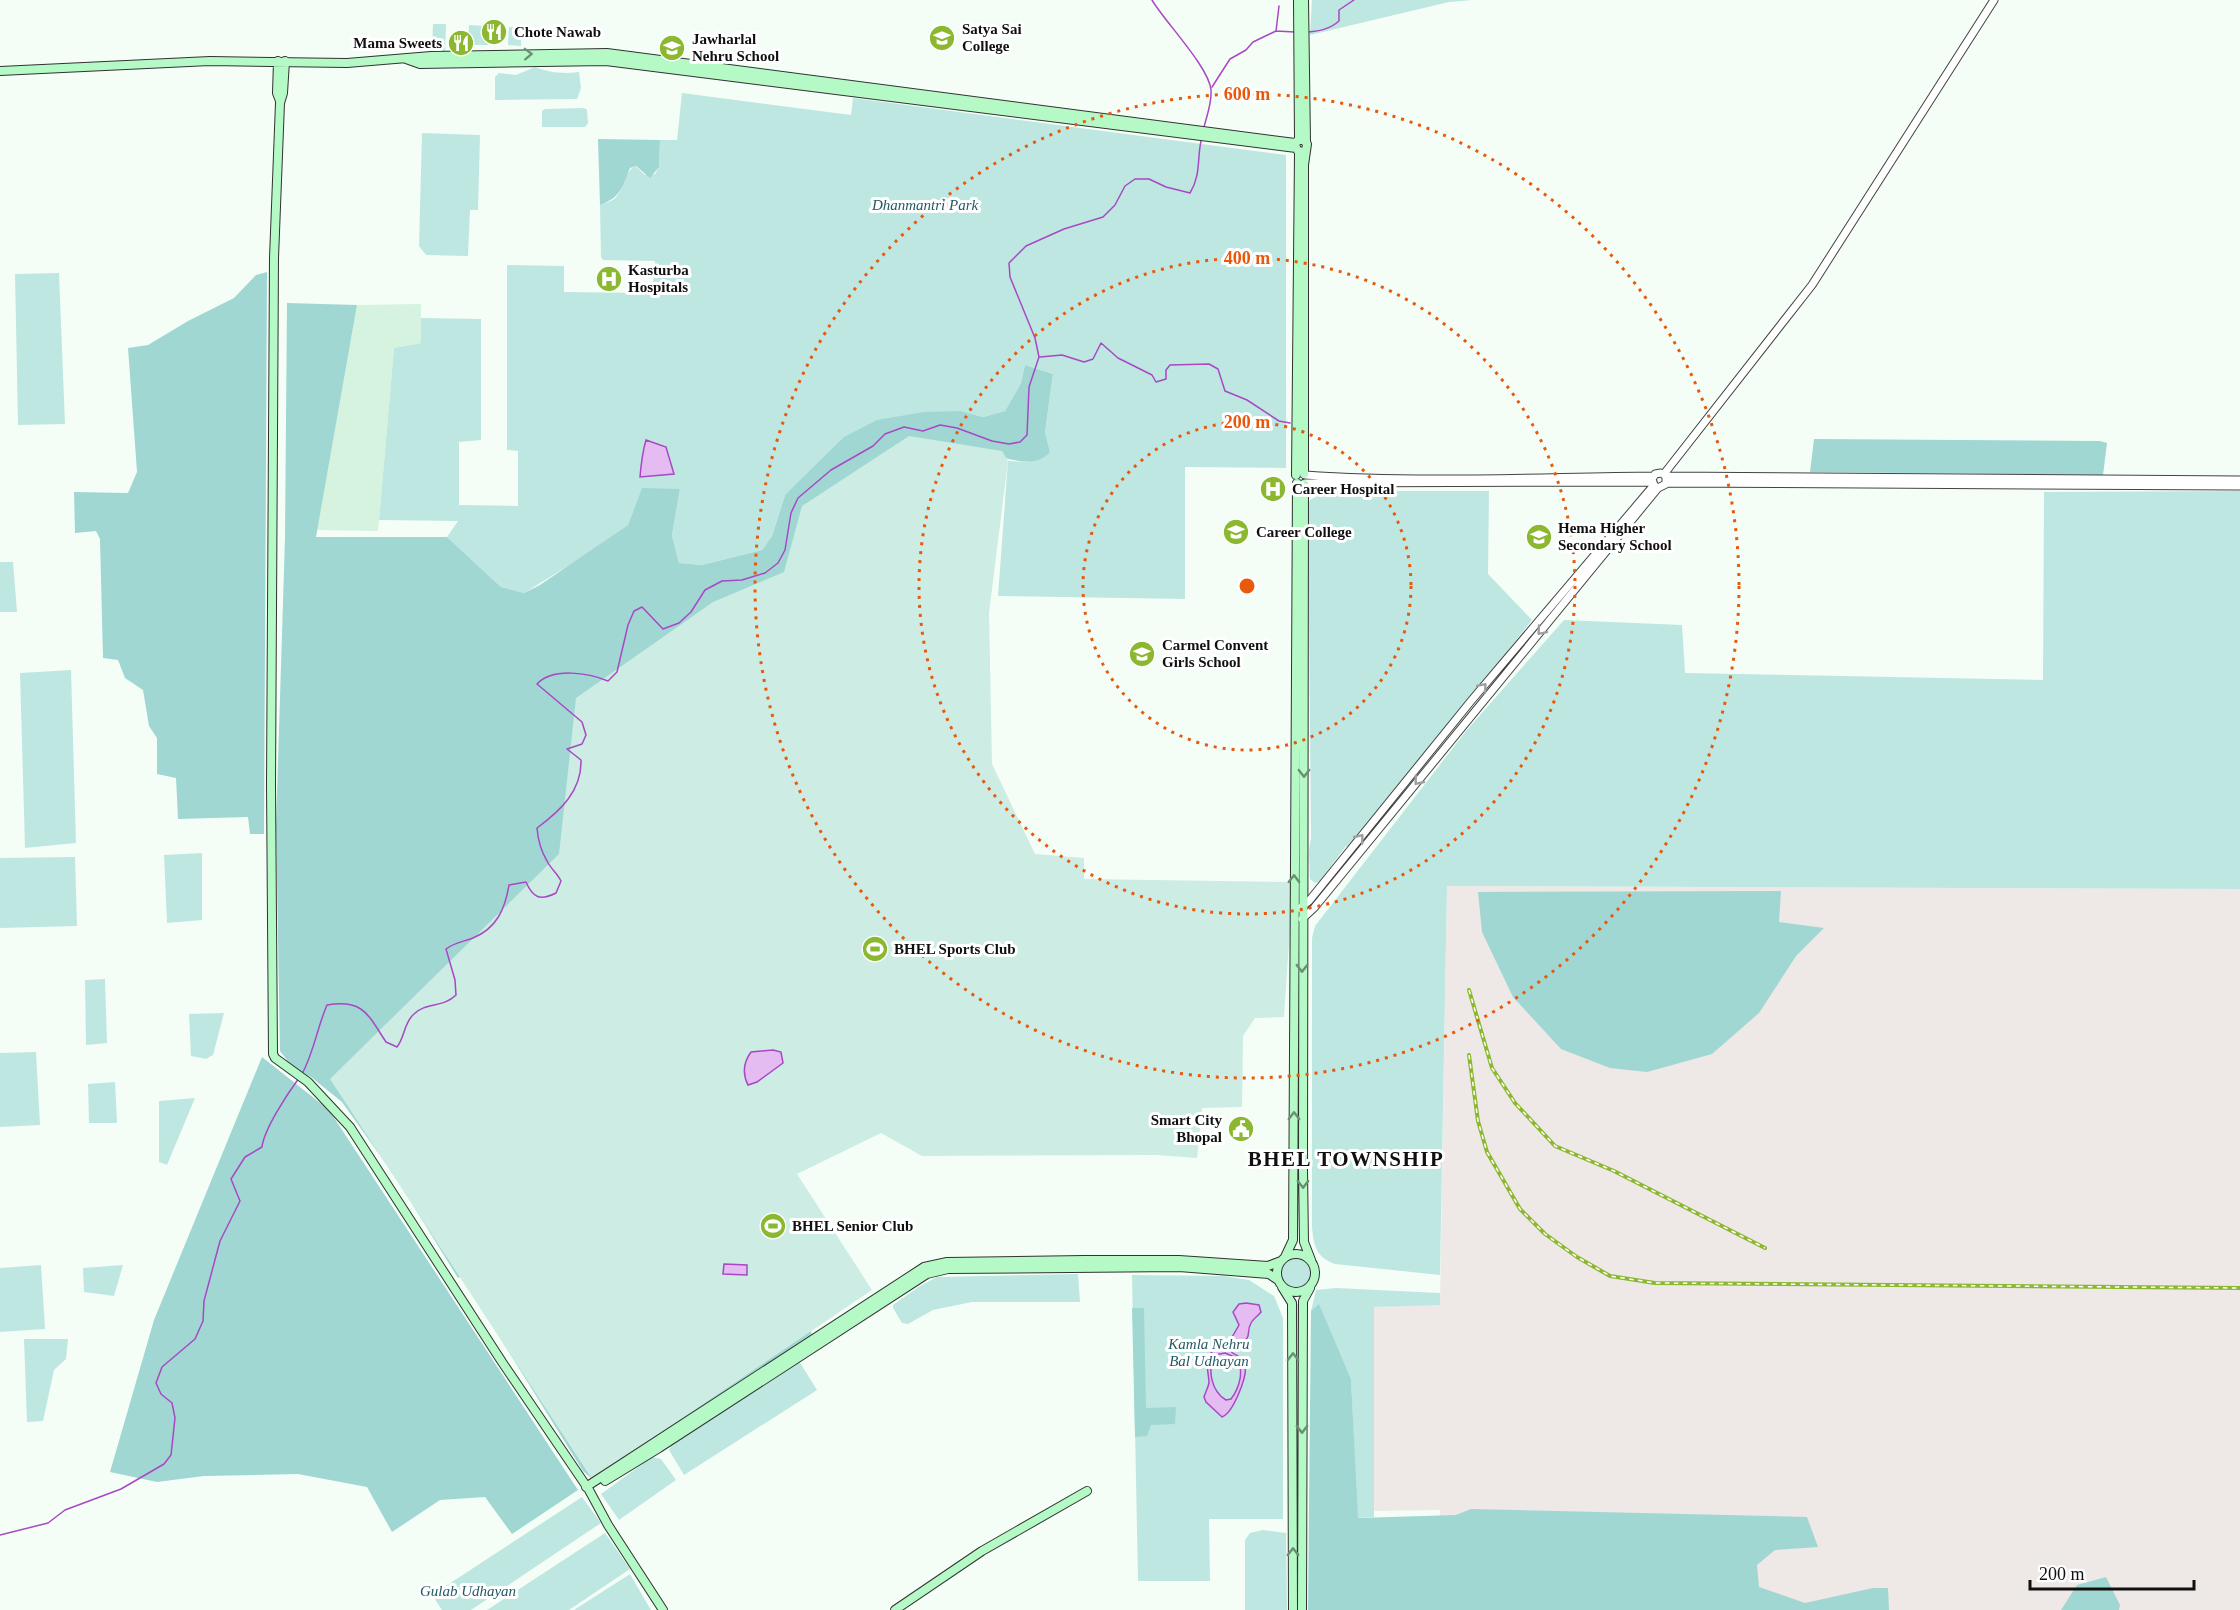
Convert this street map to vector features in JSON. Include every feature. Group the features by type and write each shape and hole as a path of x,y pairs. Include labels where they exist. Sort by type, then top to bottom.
{"main road":[{"path":"1298,0 1301,24 1300,146 1304,165 1299,706 1304,1242 1316,1272 1314,1282 1303,1301 1302,1610"},
{"path":"1301,24 1304,0"},
{"path":"0,71 210,61 347,63 406,59 420,64 496,60 606,61 920,97 1300,146"},
{"path":"282,61 278,93 280,103 274,270 272,1048 274,1058 308,1082 350,1127 495,1352 588,1488 608,1525 663,1610"},
{"path":"1293,1610 1292,1303 1280,1283 1278,1267 1293,1240 1293,926 1299,845"},
{"path":"588,1488 659,1448 927,1274 948,1269 1268,1266 1296,1254 1301,1254 1311,1260"},
{"path":"1229,1267 1269,1274 1287,1290 1299,1293 1310,1288"},
{"path":"895,1610 982,1551 1087,1491"}],"street":[{"path":"1302,479 1395,477 1655,483 1664,487 1665,478 1812,285 1994,0"},
{"path":"1293,926 1314,908 1655,483 1658,473 1665,478 2240,486"},
{"path":"1665,478 2240,480"},
{"path":"1294,914 1655,483"}],"shaded area":[{"path":"598,139 660,140 659,167 650,178 636,166 630,168 617,195 600,205"},
{"path":"267,272 264,834 250,834 248,817 178,819 176,778 157,774 157,738 149,726 143,690 125,678 118,660 103,658 100,539 96,531 75,533 74,492 128,493 137,472 128,348 148,345 188,321 234,298 256,275"},
{"path":"287,303 357,305 316,537 447,537 501,587 524,593 540,585 628,525 642,488 680,489 672,535 679,563 702,565 762,550 772,536 785,495 844,437 877,420 924,412 961,411 983,417 1005,411 1021,383 1025,365 1053,374 1045,432 1050,452 1032,461 1017,461 996,456 685,850 796,1304 812,1334 592,1479 583,1471 475,1298 490,1259 458,1278 396,1178 342,1102 311,1077 294,1069 280,1051 276,826 285,538"},
{"name":"BHEL Sports Club","path":"909,436 1002,451 1008,461 989,613 992,764 1035,854 1084,858 1084,879 1293,882 1284,1017 1255,1018 1243,1036 1242,1107 1202,1108 1197,1158 1156,1155 922,1156 881,1133 797,1174 872,1290 592,1479 330,1079 559,854 576,698 713,602 784,572 802,506"},
{"path":"1814,439 2100,441 2107,443 2103,475 1810,472"},
{"path":"646,440 666,447 674,474 640,477"},
{"path":"1447,886 2240,889 2240,1610 1440,1610 1440,1510 1373,1511 1374,1307 1440,1304"},
{"path":"1781,891 1779,922 1824,928 1796,956 1759,1013 1712,1054 1647,1072 1610,1068 1561,1049 1513,997 1482,932 1478,892"},
{"path":"773,1050 781,1052 783,1063 757,1082 748,1085 744,1068 751,1052"},
{"path":"262,1057 329,1110 578,1490 512,1534 485,1497 440,1500 392,1532 367,1487 298,1474 204,1476 157,1482 110,1472 154,1320"},
{"path":"724,1264 747,1265 747,1275 723,1274"},
{"path":"1239,1304 1259,1305 1261,1312 1251,1323 1248,1337 1239,1344 1231,1339 1239,1325 1233,1312"},
{"path":"1319,1304 1351,1379 1358,1518 1456,1515 1471,1509 1807,1517 1818,1547 1775,1550 1757,1565 1759,1587 1805,1603 1873,1588 1888,1588 1889,1610 1308,1610 1311,1311"},
{"path":"1132,1308 1144,1308 1146,1408 1176,1407 1175,1424 1151,1425 1147,1436 1135,1437"},
{"path":"1228,1340 1230,1342 1228,1348 1244,1361 1245,1370 1235,1402 1222,1417 1206,1402 1204,1397 1209,1383 1208,1358 1213,1351","holes":["1225,1353 1237,1358 1241,1374 1239,1384 1231,1399 1226,1400 1214,1385 1211,1367 1215,1355"]},
{"path":"2106,1577 2120,1605 2119,1610 2061,1610 2077,1585"}],"green space":[{"path":"1312,0 1472,0 1449,2 1310,35"},
{"path":"433,24 446,24 445,51 432,51"},
{"path":"469,25 488,26 488,45 468,45"},
{"path":"509,27 521,27 521,46 508,45"},
{"path":"535,67 546,71 579,72 581,88 577,99 495,100 495,77 499,73 516,75"},
{"name":"Dhanmantri Park","path":"682,93 851,115 853,98 1286,155 1286,468 1185,467 1185,599 998,596 1008,461 1035,460 1050,452 1045,432 1053,374 1025,365 1021,383 1005,411 983,417 961,411 785,495 772,536 762,550 702,565 679,563 672,535 680,489 642,489 628,525 581,558 524,593 501,587 447,537 458,521 379,520 394,348 421,343 421,318 481,319 481,440 459,442 459,505 518,506 518,451 507,450 507,265 564,266 564,292 652,293 655,261 603,260 601,257 600,205 618,195 629,172 635,166 645,175 655,174 659,167 660,140 677,140"},
{"path":"584,108 587,110 588,123 585,127 542,127 542,111 545,109"},
{"path":"422,133 480,135 478,210 470,210 468,256 426,255 419,246"},
{"path":"59,273 65,424 18,425 15,274"},
{"path":"421,304 421,343 394,348 378,531 317,530 357,305"},
{"path":"1326,491 1489,491 1488,574 1532,620 1350,848 1346,846 1320,881 1315,883 1310,879 1309,852 1311,837 1308,504 1310,500"},
{"path":"2240,491 2240,889 1447,886 1440,1275 1335,1264 1320,1254 1315,1245 1312,1228 1312,938 1315,926 1466,731 1564,620 1682,625 1685,673 2043,680 2044,492"},
{"path":"0,562 13,562 17,612 0,612"},
{"path":"71,670 76,843 25,848 20,673"},
{"path":"202,853 202,920 167,923 164,855"},
{"path":"75,857 77,926 0,928 0,858"},
{"path":"105,979 107,1043 86,1045 85,980"},
{"path":"224,1013 213,1055 206,1059 191,1056 189,1014"},
{"path":"36,1052 40,1125 0,1127 0,1053"},
{"path":"115,1082 117,1123 89,1123 88,1084"},
{"path":"195,1098 167,1165 159,1162 159,1101"},
{"path":"1296,1259 1307,1263 1311,1274 1307,1285 1296,1289 1285,1285 1281,1274 1285,1263"},
{"path":"41,1265 45,1329 0,1332 0,1268"},
{"path":"123,1265 114,1296 84,1292 83,1268"},
{"path":"1078,1274 1080,1302 972,1302 933,1310 908,1324 902,1323 893,1308 893,1305 937,1277"},
{"name":"Kamla Nehru Bal Udhayan","path":"1132,1275 1224,1276 1249,1280 1274,1296 1283,1318 1283,1519 1209,1519 1210,1581 1138,1581"},
{"path":"1336,1288 1440,1293 1440,1305 1374,1307 1374,1517 1357,1518 1351,1379 1319,1305 1311,1311 1316,1290"},
{"path":"1297,1304 1300,1304 1299,1517 1296,1517"},
{"path":"24,1339 68,1339 66,1359 54,1370 43,1421 27,1422"},
{"path":"799,1361 817,1390 684,1475 669,1450 672,1444"},
{"path":"652,1457 661,1459 676,1480 619,1520 601,1494"},
{"name":"Gulab Udhayan","path":"582,1497 601,1523 471,1610 442,1610 432,1595"},
{"path":"1263,1530 1286,1533 1287,1610 1245,1610 1245,1540 1250,1533"},
{"path":"605,1533 630,1569 569,1610 487,1610"},
{"path":"630,1574 651,1610 574,1610"}],"waterway":[{"path":"1152,0 1195,57 1208,80 1211,100 1204,127"},
{"path":"1308,32 1336,24 1339,21 1339,10 1354,0"},
{"path":"1276,31 1279,6"},
{"path":"1212,87 1230,59 1246,50 1253,42 1276,31 1295,32"},
{"path":"302,1074 327,1005 349,1004 364,1011 386,1042 397,1047 408,1021 414,1014 424,1008 446,1002 456,995 455,980 446,949 481,934 494,923 502,910 509,885 526,882 531,892 541,897 556,893 561,881 543,853 537,828 554,815 574,791 581,760 567,749 582,744 586,735 582,722 537,684 552,675 561,673 581,674 608,681 617,672 628,625 634,611 642,607 663,629 679,623 691,612 705,590 722,581 742,580 765,573 778,563 785,550 791,513 798,498 831,470 873,446 885,434 904,427 923,431 940,425 957,428 992,441 1009,444 1020,442 1027,435 1029,387 1039,357 1035,338 1010,277 1009,263 1026,246 1064,229 1103,217 1115,205 1125,186 1135,179 1149,179 1166,187 1190,193 1197,173 1201,141"},
{"path":"1040,357 1062,355 1084,362 1093,359 1101,343 1118,358 1152,375 1156,382 1166,379 1166,370 1170,365 1209,364 1218,369 1225,391 1247,400 1279,421 1290,423"},
{"path":"0,1535 48,1523 65,1510 121,1489 164,1464 171,1455 175,1418 172,1403 161,1394 156,1383 162,1367 195,1339 203,1321 204,1301 220,1241 240,1201 231,1179 245,1157 262,1147 272,1121 299,1078"}],"railway":[{"path":"1469,990 1492,1068 1515,1103 1555,1146 1614,1171 1765,1248"},
{"path":"1469,1055 1478,1121 1487,1152 1520,1209 1545,1234 1577,1257 1610,1276 1655,1283 2240,1288"}],"place":[{"name":"Chote Nawab","path":"494,32"},
{"name":"Satya Sai College","path":"942,38"},
{"name":"Mama Sweets","path":"461,43"},
{"name":"Jawharlal Nehru School","path":"672,48"},
{"name":"Kasturba Hospitals","path":"609,279"},
{"name":"Career Hospital","path":"1273,489"},
{"name":"Career College","path":"1236,532"},
{"name":"Hema Higher Secondary School","path":"1539,537"},
{"name":"Carmel Convent Girls School","path":"1142,654"},
{"name":"BHEL Sports Club","path":"875,949"},
{"name":"Smart City Bhopal","path":"1241,1129"},
{"name":"BHEL Senior Club","path":"773,1226"}],"district":[{"name":"BHEL TOWNSHIP","path":"1346,1159"}]}
